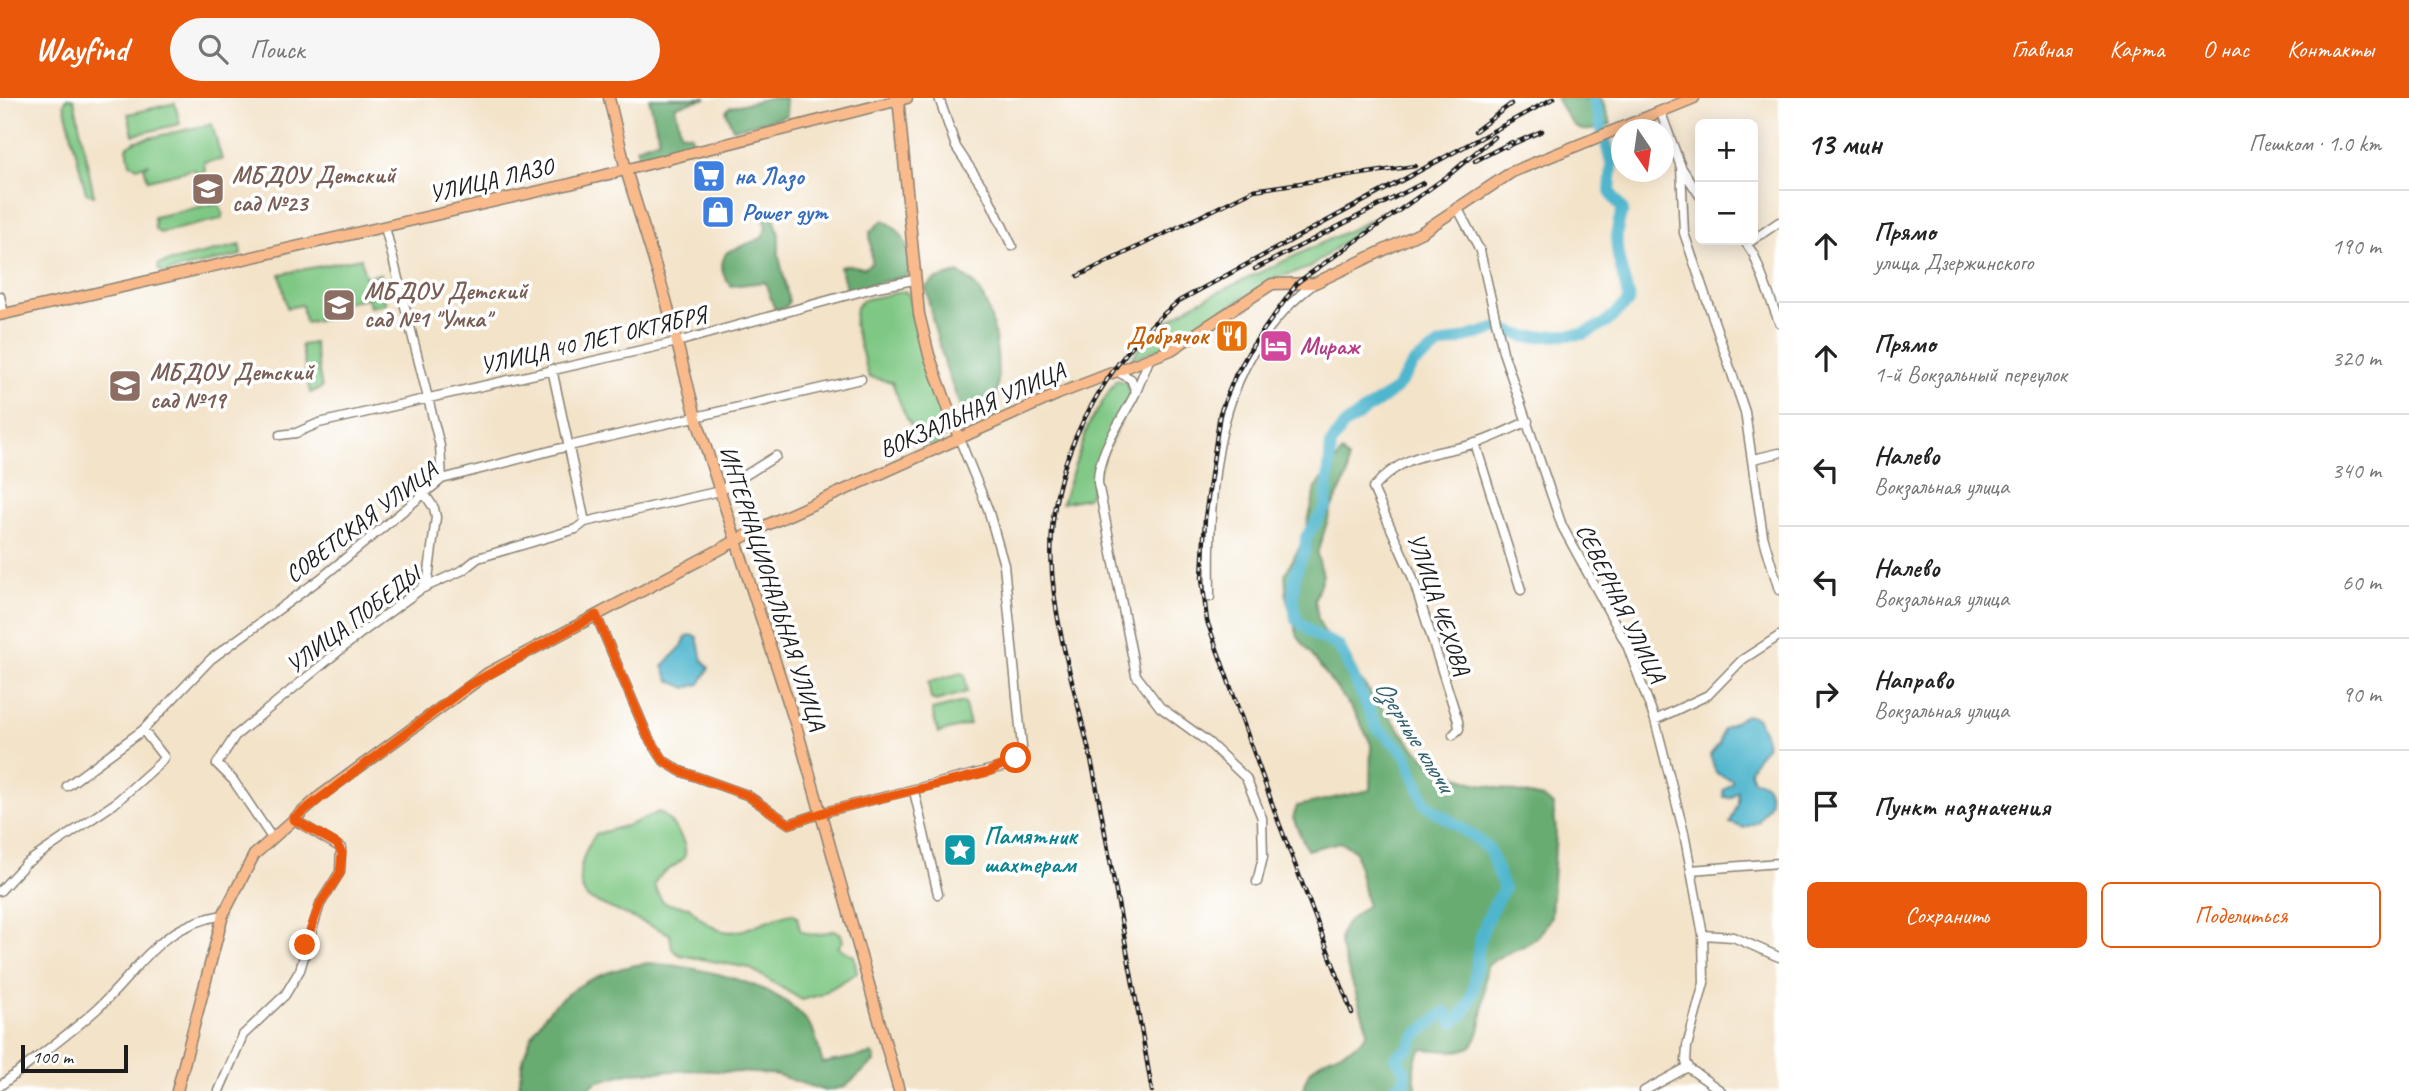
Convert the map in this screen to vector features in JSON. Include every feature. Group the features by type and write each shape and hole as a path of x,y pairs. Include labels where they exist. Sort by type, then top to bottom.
{"main road":[{"name":"ИНТЕРНАЦИОНАЛЬНАЯ УЛИЦА","path":"609,98 626,170 677,342 696,418 822,813 899,1091"},
{"name":"ВОКЗАЛЬНАЯ УЛИЦА","path":"177,1091 223,915 254,855 293,819 468,686 734,540 959,438 1149,360 1181,344 1272,284 1315,283 1410,238 1513,172 1694,98"},
{"name":"УЛИЦА ЛАЗО","path":"2,314 626,170 901,99"},
{"path":"901,99 915,280 929,355 959,438"}],"street":[{"path":"939,98 956,147 986,192 1012,246"},
{"path":"1661,113 1681,167 1695,188"},
{"path":"1681,167 1684,233 1741,399 1753,459 1763,536 1779,590"},
{"name":"СЕВЕРНАЯ УЛИЦА","path":"1457,207 1480,251 1501,344 1566,538 1626,645 1655,720 1672,778 1703,935 1704,983 1687,1046 1688,1067"},
{"path":"1758,234 1779,222"},
{"path":"386,227 440,446 442,479"},
{"path":"1746,245 1779,322"},
{"name":"УЛИЦА 40 ЛЕТ ОКТЯБРЯ","path":"280,435 296,433 319,423 677,342 877,287 915,280"},
{"path":"1210,597 1212,498 1226,407 1269,328 1290,303 1315,283"},
{"path":"0,296 2,314"},
{"path":"1149,360 1106,450 1098,476 1136,675 1160,707 1208,742 1247,778 1262,818 1263,858 1257,883"},
{"path":"552,369 585,522"},
{"path":"1118,372 1131,379 1136,392"},
{"name":"СОВЕТСКАЯ УЛИЦА","path":"67,786 143,730 211,659 320,579 442,479 569,446 861,379"},
{"path":"1521,590 1475,443 1528,421"},
{"path":"596,615 648,737 664,761 680,771 747,795 789,824 822,813 1006,766 1016,758 1022,747 1004,565 988,509 959,438"},
{"name":"УЛИЦА ЧЕХОВА","path":"1453,734 1459,729 1458,721 1412,576 1373,488 1386,474 1426,452 1475,443"},
{"path":"1753,459 1779,453"},
{"name":"УЛИЦА ПОБЕДЫ","path":"272,838 233,780 217,764 225,747 361,633 421,589 463,570 478,558 576,529 585,522 720,491 776,456"},
{"path":"421,589 428,579 436,517 434,508 424,493"},
{"path":"1655,720 1708,695 1742,660 1779,636"},
{"path":"0,891 25,864 114,804 160,763 164,757 162,751 143,730"},
{"path":"914,791 938,894"},
{"path":"219,1091 243,1035 285,995 300,970 320,904 340,873 341,848 293,819"},
{"path":"1691,870 1779,863"},
{"path":"0,1086 100,1006 133,967 153,949 182,928 223,915"},
{"path":"1703,935 1732,937 1779,957"},
{"path":"1644,1091 1688,1067 1721,1091"}],"green space":[{"path":"67,98 74,99 94,196 86,193 64,104"},
{"path":"649,98 707,98 675,106 681,133 692,135 692,145 638,158 637,147 659,139"},
{"path":"770,98 785,98 787,116 733,129 726,112 729,107"},
{"path":"1556,98 1601,98 1611,124 1583,130 1572,124"},
{"path":"175,103 180,124 133,135 128,114"},
{"path":"212,124 222,160 204,162 205,172 197,174 194,169 148,180 144,167 150,164 137,167 130,164 127,147 136,141"},
{"path":"218,203 223,214 221,219 160,233 155,229 154,217"},
{"path":"772,209 779,235 779,256 789,301 786,307 775,310 765,282 731,286 725,278 722,265 727,252 762,238 766,228 762,213"},
{"path":"1377,217 1309,268 1276,278 1164,346 1129,361 1154,331 1193,304"},
{"path":"883,220 897,230 906,243 908,276 847,290 840,267 849,265 864,268 872,263 870,232"},
{"path":"240,245 241,255 164,273 158,270 159,264"},
{"path":"361,258 365,277 380,274 386,304 370,307 368,298 338,304 340,316 305,323 302,305 287,308 280,274"},
{"path":"958,273 972,283 983,298 990,316 997,359 997,401 994,417 970,427 958,403 942,354 926,287 934,280"},
{"path":"905,291 909,295 923,362 949,431 939,443 930,445 921,440 913,430 892,382 869,377 854,325 856,307 863,300"},
{"path":"314,343 322,388 310,393 301,345"},
{"path":"1116,380 1127,382 1131,400 1107,449 1090,494 1087,498 1062,503 1088,426"},
{"path":"1342,452 1348,459 1348,475 1332,507 1317,554 1323,575 1315,599 1318,619 1324,632 1351,659 1358,677 1412,745 1433,765 1471,782 1543,798 1553,805 1556,830 1551,916 1537,937 1486,967 1481,1024 1474,1043 1463,1050 1423,1049 1419,1054 1414,1069 1417,1091 1303,1091 1306,1078 1313,1068 1352,1047 1368,1031 1340,945 1344,926 1367,905 1355,850 1340,842 1307,850 1293,818 1297,806 1370,790 1371,744 1357,716 1298,637 1287,600 1285,574 1303,541 1316,488"},
{"path":"961,673 965,675 967,692 936,701 931,699 928,682"},
{"path":"964,702 970,724 938,733 932,710"},
{"path":"659,812 678,832 685,852 683,858 654,884 663,901 689,907 716,929 728,932 750,928 792,913 797,916 800,930 804,932 817,934 835,930 841,934 843,941 838,947 854,956 857,973 820,995 802,1000 749,968 680,955 672,949 670,934 587,898 581,882 581,865 596,834 629,825"},
{"path":"649,963 714,973 760,988 798,1011 811,1027 823,1063 872,1054 875,1057 874,1062 845,1087 825,1091 774,1074 695,1070 628,1073 596,1082 586,1091 519,1091 522,1064 530,1040 542,1019 558,1002 577,987 599,976"}],"water":[{"path":"686,637 697,637 702,659 709,668 700,684 686,688 669,680 663,666 682,646"},
{"path":"1746,715 1757,718 1766,739 1765,748 1754,761 1750,771 1753,780 1762,782 1767,787 1770,803 1758,822 1744,828 1730,823 1738,803 1738,791 1730,798 1724,797 1723,791 1732,780 1716,773 1710,755 1719,744 1723,729"}],"waterway":[{"name":"Озерные ключи","path":"1396,1091 1396,1086 1405,1084 1404,1070 1396,1057 1409,1048 1416,1035 1445,1012 1453,1023 1468,1004 1475,982 1482,933 1504,889 1490,851 1476,838 1425,804 1405,753 1376,726 1339,646 1315,635 1296,619 1293,598 1295,575 1305,550 1306,537 1326,507 1331,444 1343,426 1396,389 1414,363 1440,345 1498,328 1526,337 1583,334 1606,323 1629,301 1617,245 1623,210 1610,192 1612,165 1593,98"}],"railway":[{"path":"1152,1091 1097,789 1055,599 1051,553 1055,507 1066,460 1089,410 1118,364 1152,325 1179,301 1554,98"},
{"path":"1475,131 1511,104"},
{"path":"1506,147 1542,131"},
{"path":"1352,1013 1279,823 1207,621 1202,578 1205,518 1220,413 1235,376 1253,345 1298,282 1449,175 1494,137"},
{"path":"1475,161 1512,142"},
{"path":"1078,276 1254,190 1415,166"},
{"path":"1255,269 1423,183"}],"place":[{"name":"на Лазо","path":"709,176"},
{"name":"МБДОУ Детский сад №23","path":"208,189"},
{"name":"Power gym","path":"718,212"},
{"name":"МБДОУ Детский сад №1 \"Умка\"","path":"339,305"},
{"name":"Добрячок","path":"1232,336"},
{"name":"Мираж","path":"1276,346"},
{"name":"МБДОУ Детский сад №19","path":"125,386"},
{"name":"Памятник шахтерам","path":"960,850"}],"route":[{"path":"305,945 320,904 340,873 342,853 337,844 293,819 468,686 521,654 596,615 658,755 680,771 747,795 789,824 828,811 988,772 1006,766 1016,758"}]}
